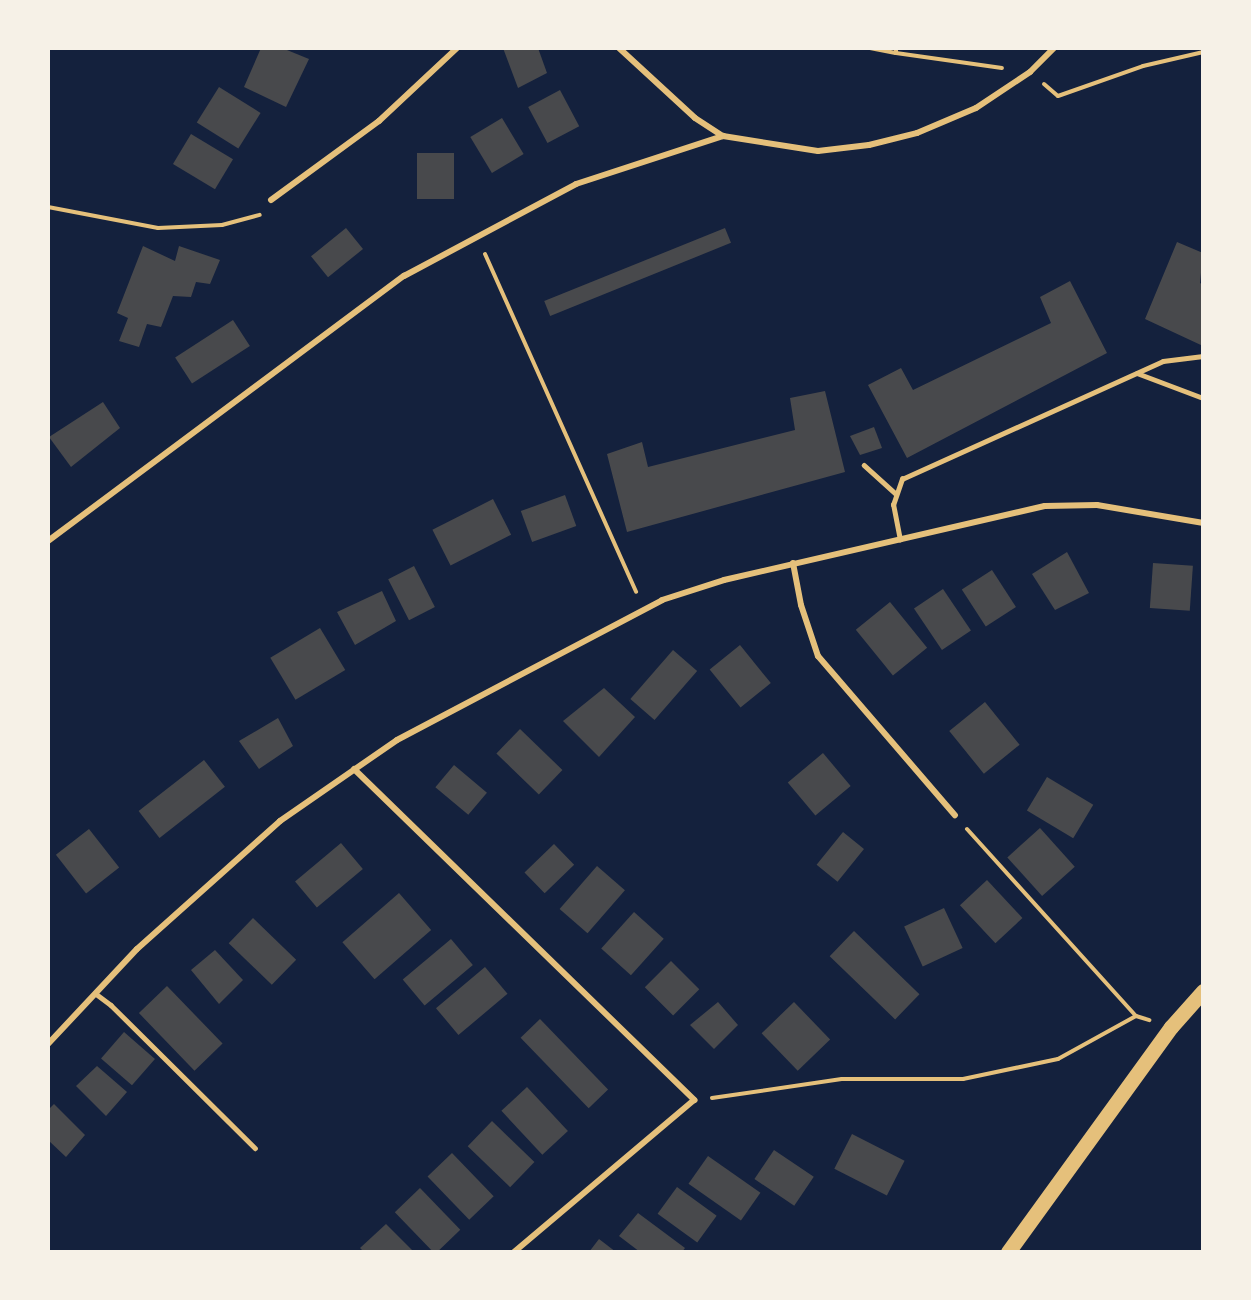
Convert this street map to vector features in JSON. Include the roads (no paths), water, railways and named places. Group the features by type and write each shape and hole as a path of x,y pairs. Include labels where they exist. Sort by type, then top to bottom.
{"main road":[{"path":"1008,1252 1171,1027 1203,991"}],"street":[{"path":"271,200 379,121 457,48"},
{"path":"619,48 694,118 723,136 818,151 869,145 917,133 976,108 1030,72 1054,48"},
{"path":"48,540 404,276 576,183 723,136"},
{"path":"48,1044 94,993 225,868 280,821 354,769 472,698 645,609 724,580 1045,506 1072,503 1203,524"},
{"path":"793,563 801,605 818,656 955,815"},
{"path":"354,769 694,1100 514,1252"}],"lane":[{"path":"900,540 894,493 902,479 1163,361 1203,356"},
{"path":"1137,373 1203,398"},
{"path":"864,465 894,493"},
{"path":"94,993 111,1005 255,1149"}]}
